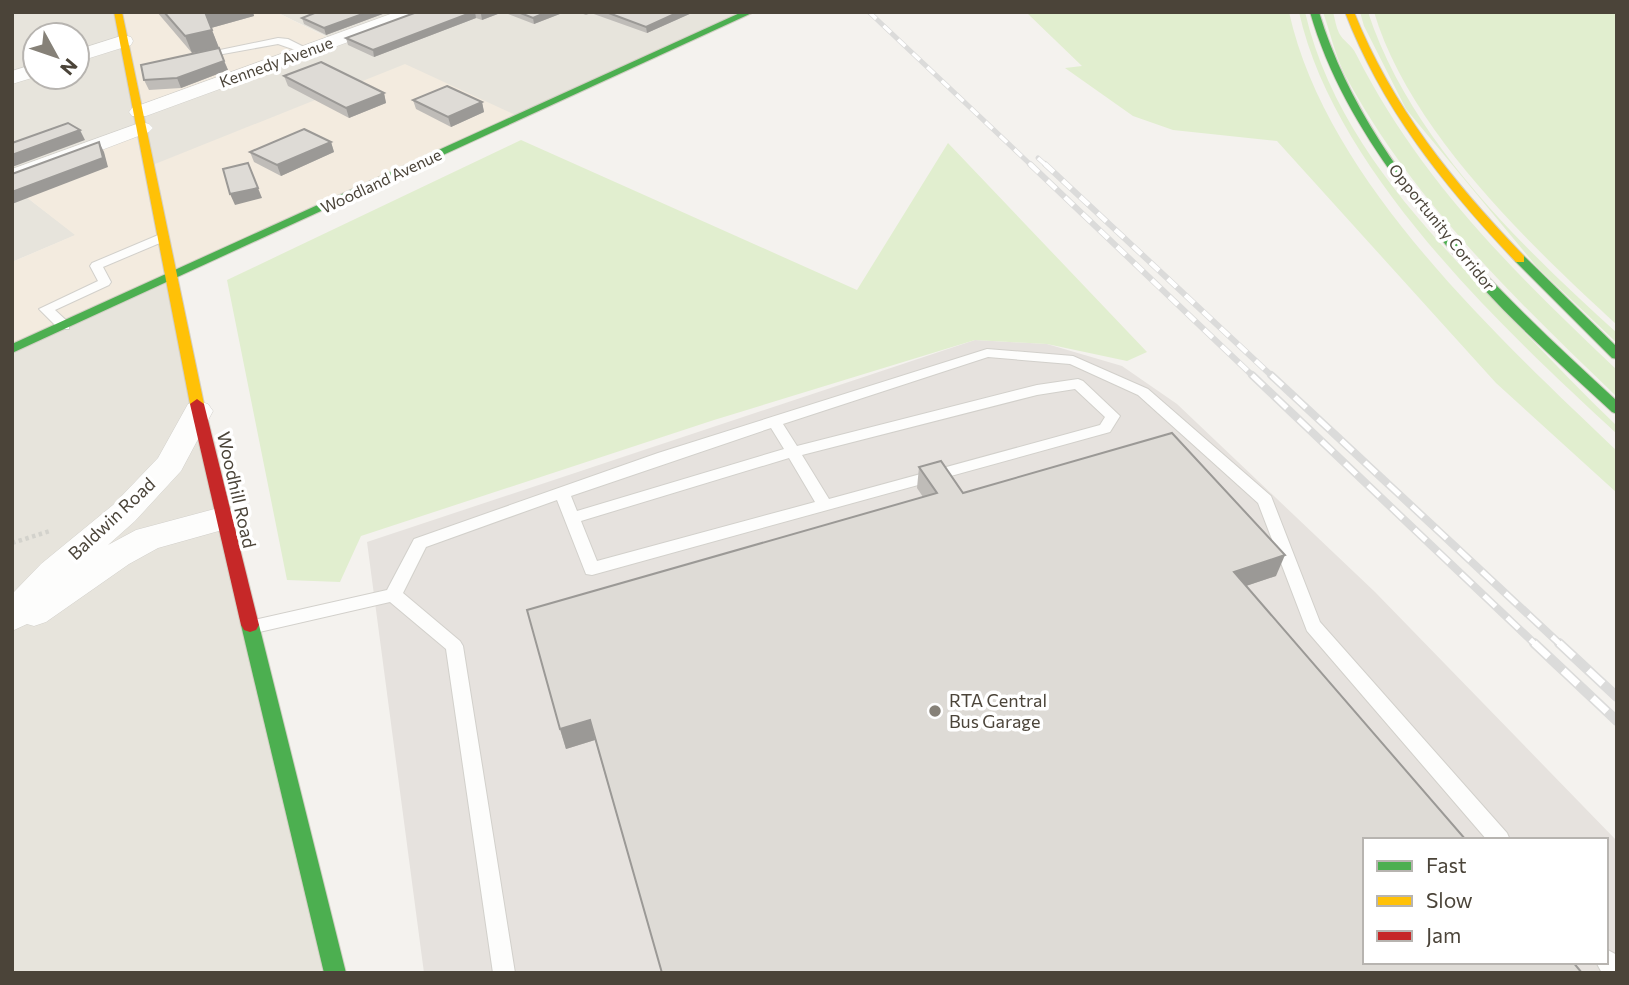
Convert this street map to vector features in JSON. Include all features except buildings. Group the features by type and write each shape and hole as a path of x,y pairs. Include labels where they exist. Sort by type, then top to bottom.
{"main road":[{"name":"Woodhill Road","path":"118,12 124,41 137,69 141,120 163,237 222,519 335,973"},
{"name":"Woodland Avenue","path":"12,349 750,12"},
{"name":"Opportunity Corridor","path":"1314,12 1326,50 1346,95 1375,143 1422,207 1486,283 1617,408"},
{"name":"Opportunity Corridor","path":"1349,12 1357,35 1392,99 1427,152 1472,208 1530,272 1617,355"}],"street":[{"name":"Kennedy Avenue","path":"12,177 307,51 413,12"},
{"path":"91,52 124,41"},
{"name":"Baldwin Road","path":"12,617 54,573 124,513 170,464 198,411"},
{"path":"12,626 117,555 148,539 222,519"}],"lane":[{"path":"193,57 278,41 285,41 307,51"},
{"path":"64,326 46,309 105,282 96,266 163,237"},
{"path":"249,628 393,595 420,543 774,421 987,353 1073,360 1143,392 1265,500 1313,626 1498,838"},
{"path":"562,493 592,569 1105,429 1113,416 1078,384 1037,390 793,453 572,518"},
{"path":"774,421 824,505"},
{"path":"393,595 454,646 504,973"}],"path":[{"path":"12,543 50,531"}],"shaded area":[{"path":"12,12 118,12 334,40 276,12 750,12 520,117 149,166 12,177"},
{"path":"118,12 276,12 335,41 139,112"},
{"path":"405,64 520,117 12,349 12,262 75,235 12,186 142,128 150,166"},
{"path":"12,186 76,235 12,262"},
{"path":"171,276 335,973 12,973 12,349"},
{"path":"975,340 1047,344 1122,366 1177,404 1375,592 1617,841 1617,973 424,973 367,542"}],"green space":[{"path":"1289,12 1309,74 1339,135 1377,194 1422,251 1470,305 1617,451 1617,493 1496,383 1277,141 1173,130 1133,116 1065,68 1082,66 1027,13"},
{"path":"1299,12 1305,12 1318,56 1336,97 1383,173 1440,243 1617,426 1617,434 1571,392 1475,295 1384,187 1347,130 1318,71"},
{"path":"1323,12 1333,12 1341,36 1354,51 1410,144 1472,223 1506,261 1617,370 1617,397 1503,285 1433,205 1371,119 1344,73"},
{"path":"1360,12 1368,12 1387,58 1411,103 1439,146 1472,187 1543,264 1617,333 1617,343 1537,267 1406,109 1364,26"},
{"path":"1374,12 1617,12 1617,325 1510,221 1443,141 1414,99 1391,56"},
{"path":"521,140 857,290 948,143 1147,352 1127,361 1047,344 975,340 714,420 361,536 340,582 287,580 227,280"}],"railway":[{"path":"869,12 1032,166"},
{"path":"1038,158 1047,166"},
{"path":"1030,164 1254,377"},
{"path":"1045,164 1273,377"},
{"path":"1252,375 1536,645"},
{"path":"1271,375 1561,645"},
{"path":"1534,643 1617,721"},
{"path":"1559,643 1617,697"}],"traffic: fast":[{"path":"12,349 750,12"},
{"path":"1314,12 1338,77 1360,118 1431,217 1502,301 1617,409"},
{"path":"1520,259 1617,355"},
{"path":"250,625 335,973"}],"traffic: slow":[{"path":"118,12 197,404"},
{"path":"1349,12 1379,79 1421,144 1470,205 1520,259"}],"traffic: jam":[{"path":"197,404 250,625"}],"place":[{"name":"RTA Central Bus Garage","path":"935,711"}]}
